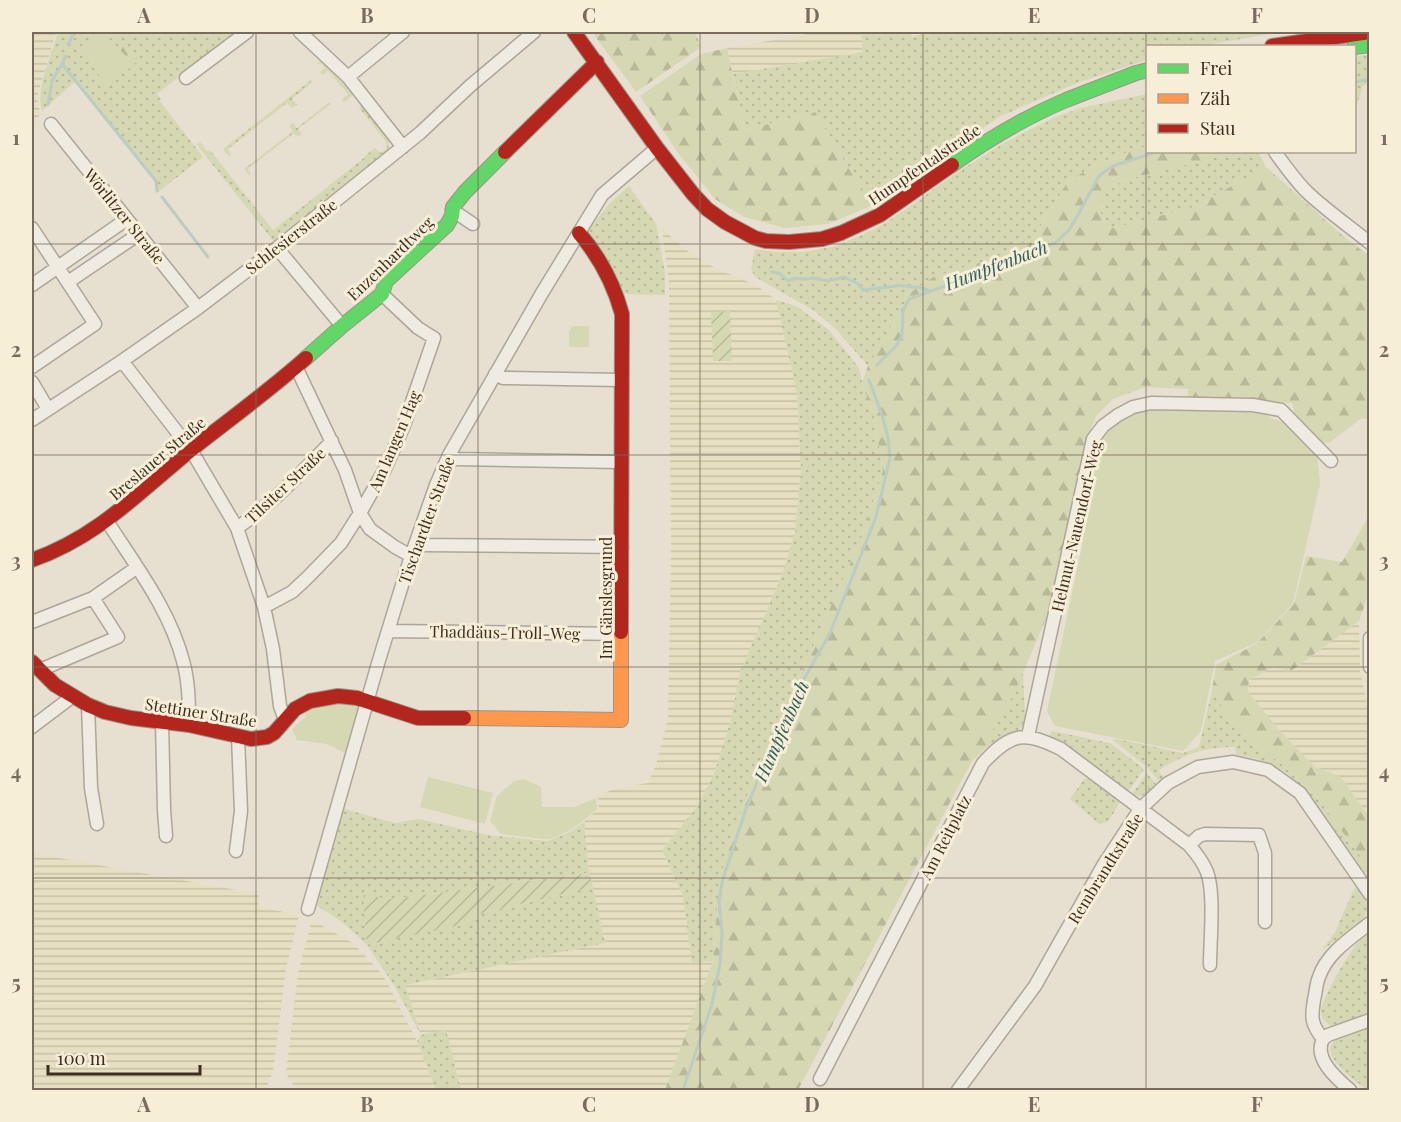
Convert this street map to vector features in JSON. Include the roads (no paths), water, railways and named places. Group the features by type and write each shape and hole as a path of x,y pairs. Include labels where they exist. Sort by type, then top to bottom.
{"street":[{"path":"186,78 247,32"},
{"path":"300,32 348,77 403,147"},
{"path":"348,77 403,32"},
{"name":"Schlesierstraße","path":"32,420 198,308 277,248 429,126 470,86 534,32"},
{"name":"Humpfentalstraße","path":"574,32 693,194 707,209 732,226 766,241 789,242 822,239 841,233 880,215 977,147 1015,125 1095,89 1146,77"},
{"path":"1279,45 1370,32"},
{"name":"Enzenhardtweg","path":"296,367 382,294 386,281 447,225 455,204 465,192 597,62"},
{"name":"Wörlitzer Straße","path":"51,124 198,308"},
{"name":"Tischardter Straße","path":"308,909 411,556 449,455 602,195 657,148"},
{"path":"1276,153 1306,192 1370,243"},
{"path":"452,210 472,224"},
{"path":"32,285 127,219"},
{"path":"32,228 95,324 32,367"},
{"name":"Im Gänslesgrund","path":"368,702 418,718 621,720 622,314 618,297 588,243 579,233"},
{"path":"68,282 139,234"},
{"path":"92,244 103,258"},
{"path":"277,248 342,326"},
{"name":"Am langen Hag","path":"264,607 292,592 341,543 385,469 404,424 434,338 418,328 382,294"},
{"path":"122,361 191,450 237,528 264,607 273,649 280,706 285,720"},
{"path":"296,367 345,470 360,513 370,529 411,556"},
{"name":"Breslauer Straße","path":"32,560 55,552 107,521 191,450 296,367"},
{"path":"495,374 503,378 621,380"},
{"path":"32,382 48,409"},
{"name":"Helmut-Nauendorf-Weg","path":"1028,736 1093,439 1103,426 1133,407 1150,403 1253,405 1281,410 1331,462"},
{"name":"Tilsiter Straße","path":"237,528 287,488 332,441"},
{"path":"449,455 457,459 621,462"},
{"path":"107,521 165,614 176,639 184,663 189,725"},
{"path":"416,542 424,545 622,547"},
{"path":"32,622 93,598 136,568"},
{"path":"36,666 118,637 93,598"},
{"name":"Thaddäus-Troll-Weg","path":"388,631 621,634"},
{"path":"1370,638 1368,648 1370,668"},
{"name":"Stettiner Straße","path":"36,666 55,685 88,705 105,712 131,718 189,725 251,739 267,737 274,733 295,709 310,701 338,696 368,702"},
{"path":"32,727 73,696"},
{"path":"88,705 91,788 97,824"},
{"path":"162,722 166,836"},
{"path":"1028,736 1061,749 1189,845 1198,856 1208,873 1211,894 1210,965"},
{"name":"Am Reitplatz","path":"820,1079 983,762 1010,740 1028,736"},
{"path":"236,851 241,811 238,737"},
{"name":"Rembrandtstraße","path":"958,1090 1035,986 1104,864 1140,809 1168,783 1198,766 1233,762 1268,770 1300,793 1370,894"},
{"path":"1189,845 1205,834 1259,835 1265,853 1265,922"},
{"path":"1323,1038 1313,1023 1318,978 1333,954 1370,923"},
{"path":"1350,1090 1325,1063 1320,1050 1323,1038 1370,1020"}],"waterway":[{"path":"68,45 77,32"},
{"path":"66,56 62,64 156,181 157,191"},
{"path":"48,105 52,81 62,64"},
{"name":"Humpfenbach","path":"1356,82 1370,79"},
{"name":"Humpfenbach","path":"877,365 896,346 902,336 903,311 909,299 1017,260 1029,252 1055,243 1069,230 1099,176 1113,166 1153,153"},
{"path":"162,197 208,257"},
{"path":"772,272 779,273 788,281 795,278 828,281 844,277 857,283 863,290 897,285 930,291"},
{"name":"Humpfenbach","path":"683,1090 712,1004 720,964 722,934 719,901 722,882 745,812 786,711 830,633 876,517 890,458 888,437 869,380"}]}
